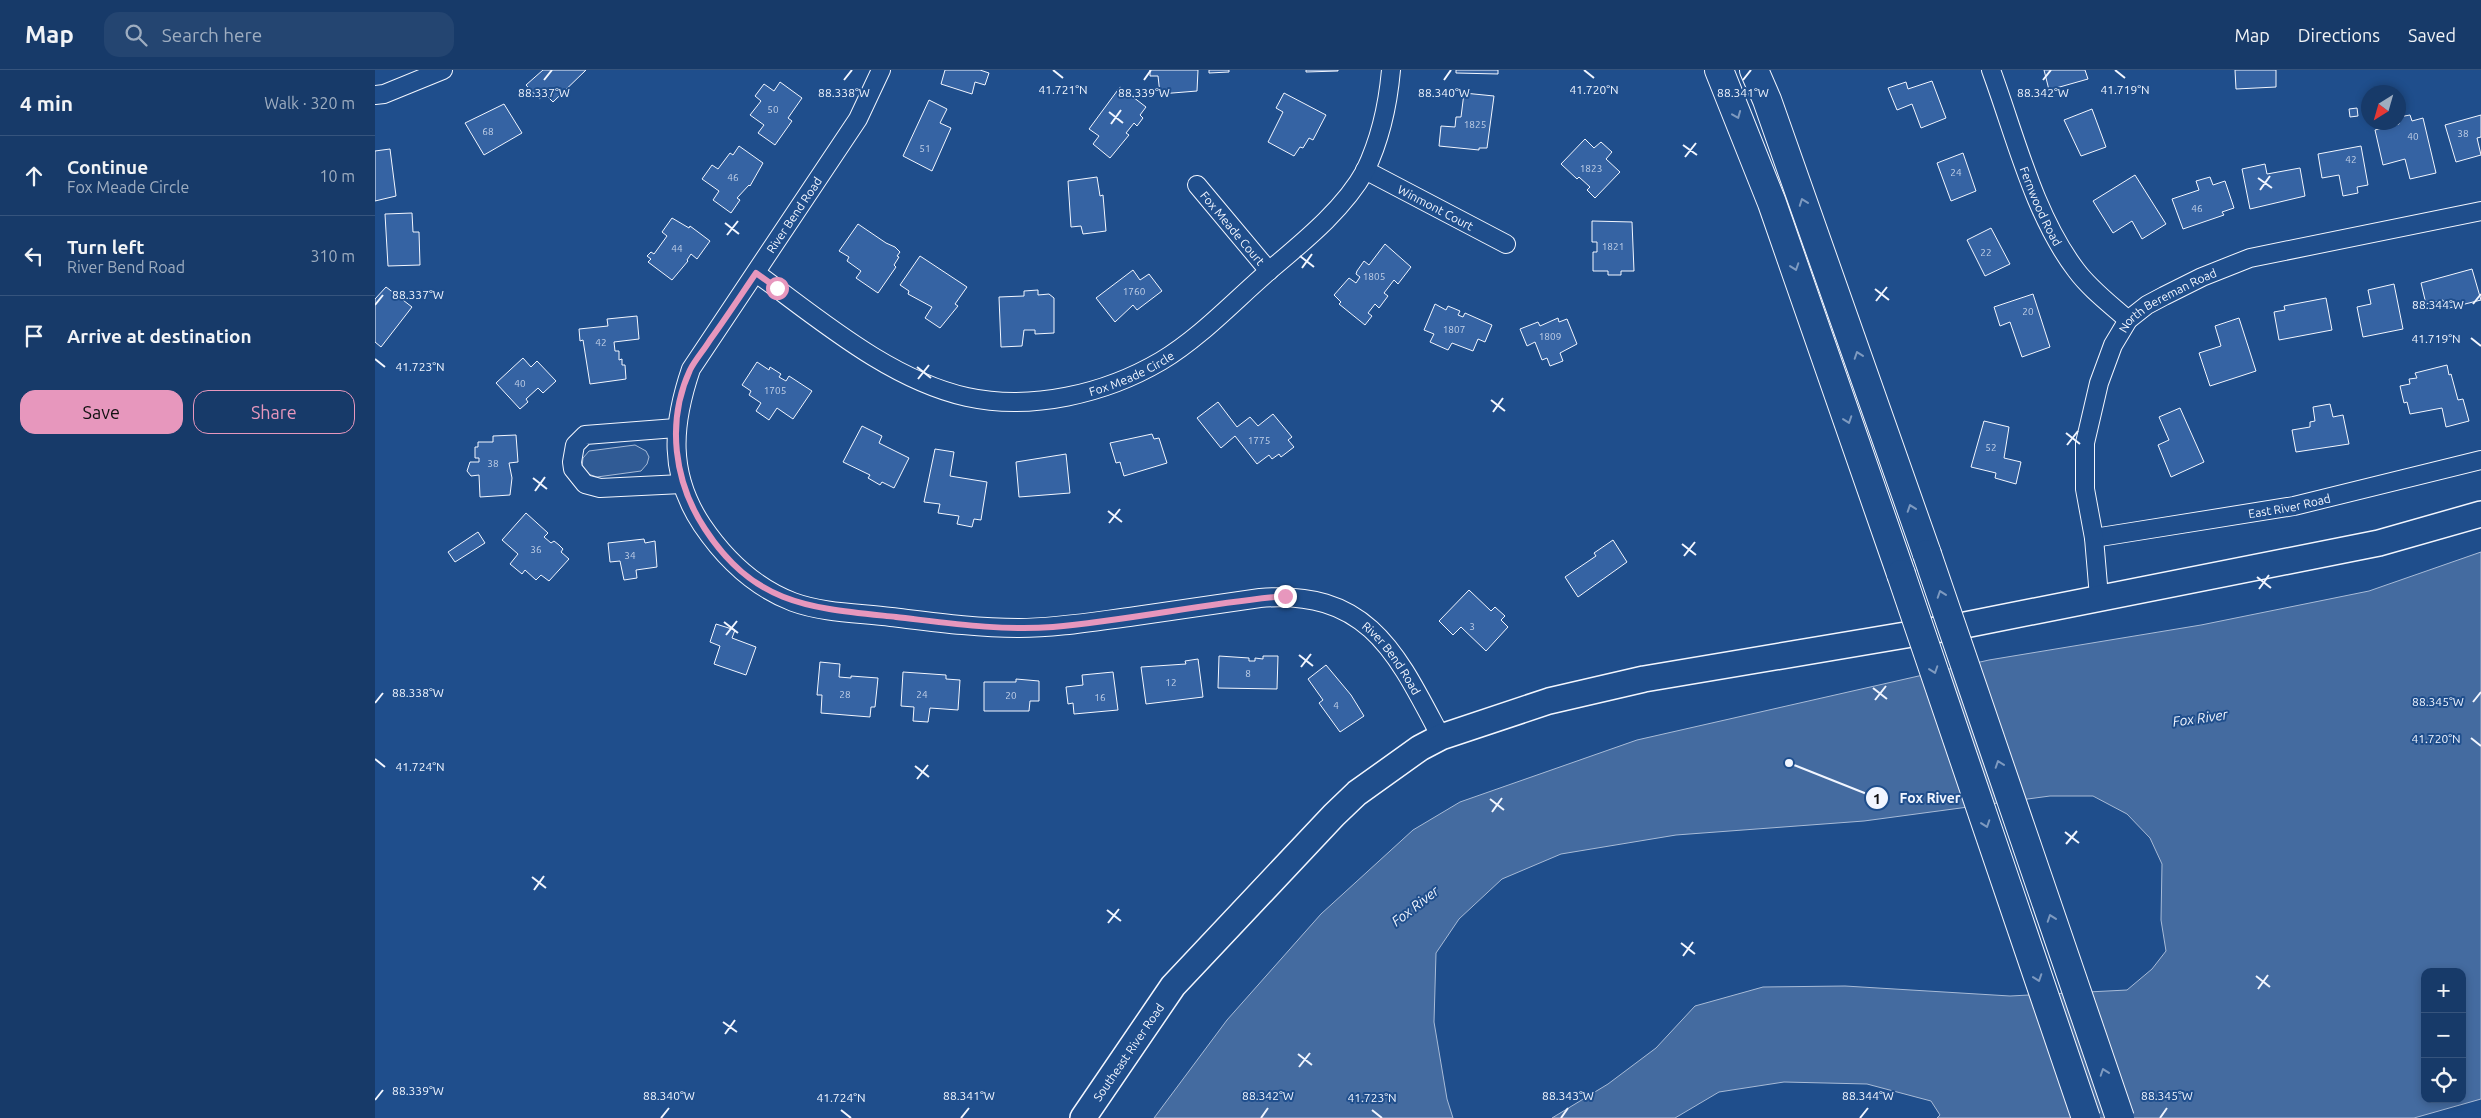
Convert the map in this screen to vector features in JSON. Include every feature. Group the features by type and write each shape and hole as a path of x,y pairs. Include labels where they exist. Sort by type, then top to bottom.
{"main road":[{"path":"1719,70 1773,203 2086,1118"},
{"path":"1754,70 1780,136 1927,554 2120,1118"}],"street":[{"path":"375,95 383,94 443,70"},
{"name":"River Bend Road","path":"881,70 858,119 691,369 681,399 676,428 676,454 682,484 698,518 729,560 748,577 771,591 795,602 829,610 959,624 1018,628 1086,623 1260,598 1285,596 1309,598 1355,617 1377,635 1395,654 1441,737"},
{"name":"Fox Meade Circle","path":"756,273 855,344 931,386 967,397 995,401 1025,401 1066,396 1099,387 1136,373 1162,360 1220,314 1304,242 1326,220 1365,170 1389,99 1391,70"},
{"name":"Fernwood Road","path":"1991,70 2035,192 2056,240 2075,270 2099,295 2128,320"},
{"name":"Winmont Court","path":"1365,170 1506,244"},
{"name":"Fox Meade Court","path":"1197,185 1269,271"},
{"name":"North Bereman Road","path":"2099,597 2093,538 2085,489 2085,443 2099,383 2113,345 2128,320 2147,305 2201,277 2250,258 2481,211"},
{"path":"676,428 585,435 575,445 572,462 573,469 581,481 596,488 682,484"},
{"name":"East River Road","path":"2093,538 2294,506 2481,460"},
{"name":"Southeast River Road","path":"1083,1118 1173,986 1357,793 1389,769 1441,737 1549,701 1643,679 1965,625 2379,543 2481,514"}],"shaded area":[{"path":"635,445 646,451 649,457 647,464 641,471 597,477 588,474 582,467 583,458 589,451"}],"water":[{"path":"2481,552 2481,1099 2414,1118 1937,1118 1940,1115 1931,1101 1867,1084 1784,1082 1719,1092 1675,1118 1552,1118 1608,1084 1656,1048 1695,1006 1763,987 1845,986 2010,996 2127,990 2152,969 2166,951 2161,920 2162,864 2150,838 2127,814 2093,796 2050,796 1864,821 1676,835 1561,854 1502,879 1459,919 1436,953 1434,1022 1447,1099 1453,1118 1154,1118 1227,1020 1321,914 1413,830 1460,802 1637,740 1989,660 2201,625 2369,591"}],"building":[{"path":"543,70 586,70 553,102 545,94 539,99 526,85"},
{"path":"945,70 980,70 989,73 985,85 975,82 972,94 941,84"},
{"path":"1150,70 1198,70 1197,91 1160,94 1158,76 1150,76"},
{"path":"1209,70 1229,70 1229,72 1209,73"},
{"path":"1306,70 1338,70 1338,71 1306,72"},
{"path":"1456,70 1498,70 1498,74 1456,73"},
{"path":"2044,70 2085,70 2088,79 2049,90"},
{"path":"2235,70 2276,70 2276,87 2236,89"},
{"path":"1932,81 1946,118 1921,128 1912,104 1897,110 1888,88 1906,82 1908,89"},
{"path":"780,82 802,98 788,118 792,121 775,145 758,133 764,125 750,115 761,101 755,96 764,84 774,91"},
{"path":"1120,87 1146,107 1140,115 1143,118 1137,126 1134,123 1126,133 1129,135 1110,158 1093,144 1099,136 1089,129"},
{"path":"1284,93 1326,115 1313,140 1309,138 1303,148 1300,147 1294,156 1268,142 1283,112 1276,108"},
{"path":"1464,93 1494,96 1487,148 1479,148 1479,150 1439,146 1441,126 1455,127 1456,117 1461,117"},
{"path":"929,100 947,109 940,123 951,128 932,171 903,156"},
{"path":"504,104 522,133 484,155 465,123"},
{"path":"2357,108 2358,116 2350,117 2349,109"},
{"path":"2092,109 2106,147 2081,156 2064,120"},
{"path":"2410,115 2412,121 2423,118 2436,173 2410,179 2405,159 2383,165 2375,130 2406,130 2406,116"},
{"path":"2481,115 2481,137 2477,138 2481,155 2456,162 2445,125"},
{"path":"1585,139 1594,148 1601,142 1612,152 1606,159 1620,172 1595,198 1587,190 1590,187 1579,177 1577,179 1561,164"},
{"path":"739,146 763,163 750,186 737,198 740,200 731,213 713,200 719,191 702,179 712,165 718,169 730,153 733,155"},
{"path":"2361,146 2368,185 2357,187 2358,193 2343,196 2339,175 2322,178 2318,154"},
{"path":"390,149 396,196 375,201 375,151"},
{"path":"1963,153 1976,191 1951,201 1937,163"},
{"path":"2265,164 2267,174 2300,168 2305,196 2250,209 2242,169"},
{"path":"2135,175 2166,224 2142,239 2132,221 2113,233 2093,201"},
{"path":"1097,177 1100,196 1103,195 1106,231 1083,234 1081,226 1071,227 1068,181"},
{"path":"2210,177 2213,185 2225,181 2234,208 2222,212 2224,215 2183,229 2172,199 2199,190 2196,181"},
{"path":"412,213 413,232 419,232 420,265 388,266 385,214"},
{"path":"672,218 689,228 690,226 710,241 697,259 691,254 688,261 672,280 648,262 651,259 647,256 651,252 654,254 667,236 662,232"},
{"path":"1592,221 1632,222 1634,271 1621,271 1621,275 1608,275 1608,271 1593,271 1593,252 1597,252 1597,242 1592,242"},
{"path":"858,224 900,252 894,265 896,267 878,293 856,278 861,271 847,261 849,257 839,251"},
{"path":"1991,228 2010,264 1985,276 1967,240"},
{"path":"1385,244 1411,267 1398,284 1394,280 1384,293 1388,296 1379,308 1375,304 1368,313 1372,316 1365,325 1339,304 1341,302 1334,295 1349,278 1356,283 1360,277 1356,274 1357,271 1364,261 1369,265"},
{"path":"920,256 967,287 955,304 958,306 940,328 925,318 932,307 908,294 909,291 900,285"},
{"path":"2472,269 2481,300 2445,309 2443,300 2426,304 2421,283"},
{"path":"1133,270 1140,280 1149,274 1162,291 1137,310 1133,305 1115,322 1096,298"},
{"path":"2394,284 2403,329 2363,337 2357,307 2371,304 2368,290"},
{"path":"386,287 412,307 381,347 375,342 375,299"},
{"path":"1038,290 1038,295 1049,294 1054,298 1054,333 1035,334 1035,330 1024,330 1022,346 1001,347 999,297 1024,296 1024,291"},
{"path":"2033,294 2050,347 2022,357 2010,322 2000,326 1994,307"},
{"path":"2326,298 2332,330 2279,340 2274,312 2285,310 2284,306"},
{"path":"1435,304 1446,310 1448,306 1460,311 1458,315 1463,317 1465,313 1492,325 1485,342 1478,339 1473,351 1452,343 1448,350 1430,342 1434,334 1424,330"},
{"path":"637,316 639,339 614,342 615,351 619,351 619,360 622,359 622,365 625,365 626,379 590,384 583,340 580,341 579,329 608,326 607,319"},
{"path":"1558,318 1559,322 1567,319 1577,344 1560,353 1563,361 1550,366 1547,358 1542,360 1535,342 1527,346 1520,329 1538,322 1540,326"},
{"path":"2239,318 2256,371 2210,386 2199,353 2221,346 2215,326"},
{"path":"523,358 531,367 537,361 556,381 543,393 538,388 526,399 528,402 520,409 496,383"},
{"path":"757,362 769,370 770,367 781,374 779,377 786,381 789,376 812,391 793,419 777,408 769,420 756,411 761,403 749,395 751,391 742,385"},
{"path":"2447,365 2458,400 2463,399 2469,421 2446,427 2442,408 2410,414 2407,402 2404,403 2400,386 2410,384 2409,379 2417,378 2415,373"},
{"path":"1218,402 1237,427 1250,417 1258,426 1273,414 1292,437 1288,440 1294,447 1281,457 1279,454 1272,459 1269,455 1257,464 1235,436 1221,448 1197,418"},
{"path":"2330,404 2333,417 2343,415 2349,444 2296,452 2292,430 2310,427 2310,422 2315,421 2313,407"},
{"path":"2180,408 2204,462 2171,477 2158,445 2169,440 2159,417"},
{"path":"1984,421 2009,427 2004,458 2021,462 2016,484 1995,478 1996,473 1971,467"},
{"path":"862,426 882,436 879,443 909,458 894,488 882,482 880,485 868,478 870,475 843,462"},
{"path":"1152,434 1154,439 1159,438 1167,463 1124,476 1120,462 1116,463 1110,443"},
{"path":"516,435 518,462 509,463 512,478 510,495 480,497 479,475 471,476 467,471 470,462 479,462 479,458 475,458 475,447 478,447 478,442 493,442 493,436"},
{"path":"935,449 954,452 950,476 987,482 981,520 974,519 972,527 957,524 959,516 938,513 940,504 924,502"},
{"path":"1066,454 1070,493 1019,497 1016,462"},
{"path":"526,513 548,533 544,537 551,543 554,541 559,545 563,549 561,552 569,559 549,581 541,575 536,580 525,570 522,574 510,564 518,554 502,540"},
{"path":"478,532 485,543 455,562 448,552"},
{"path":"644,539 645,543 655,541 657,567 636,570 637,578 624,580 620,561 610,562 608,543"},
{"path":"1613,540 1627,562 1578,597 1565,577 1596,556 1594,553"},
{"path":"1469,590 1491,611 1495,607 1505,616 1501,620 1508,627 1486,651 1461,627 1453,635 1439,621"},
{"path":"716,624 735,630 732,638 756,647 746,675 714,664 720,646 710,642"},
{"path":"1219,656 1249,658 1249,661 1255,661 1255,658 1263,659 1263,656 1278,656 1277,689 1218,688"},
{"path":"1198,659 1203,697 1146,704 1141,667 1186,664 1185,661"},
{"path":"820,662 840,664 839,677 878,678 875,707 871,707 870,717 821,713 822,695 817,695"},
{"path":"1326,665 1351,695 1364,716 1340,732 1319,703 1323,700 1308,679"},
{"path":"903,672 946,675 946,679 960,680 958,710 930,708 928,722 913,721 914,707 901,706"},
{"path":"1113,672 1118,710 1074,714 1073,703 1068,704 1066,687 1083,685 1082,675"},
{"path":"1016,679 1039,681 1039,701 1030,701 1029,711 984,711 984,682 1016,682"}],"place":[{"name":"Fox River","path":"1789,763"}],"route":[{"path":"777,288 756,273 691,369 681,399 676,428 676,454 682,484 698,518 729,560 748,577 771,591 795,602 829,610 1018,628 1086,623 1285,596"}]}
